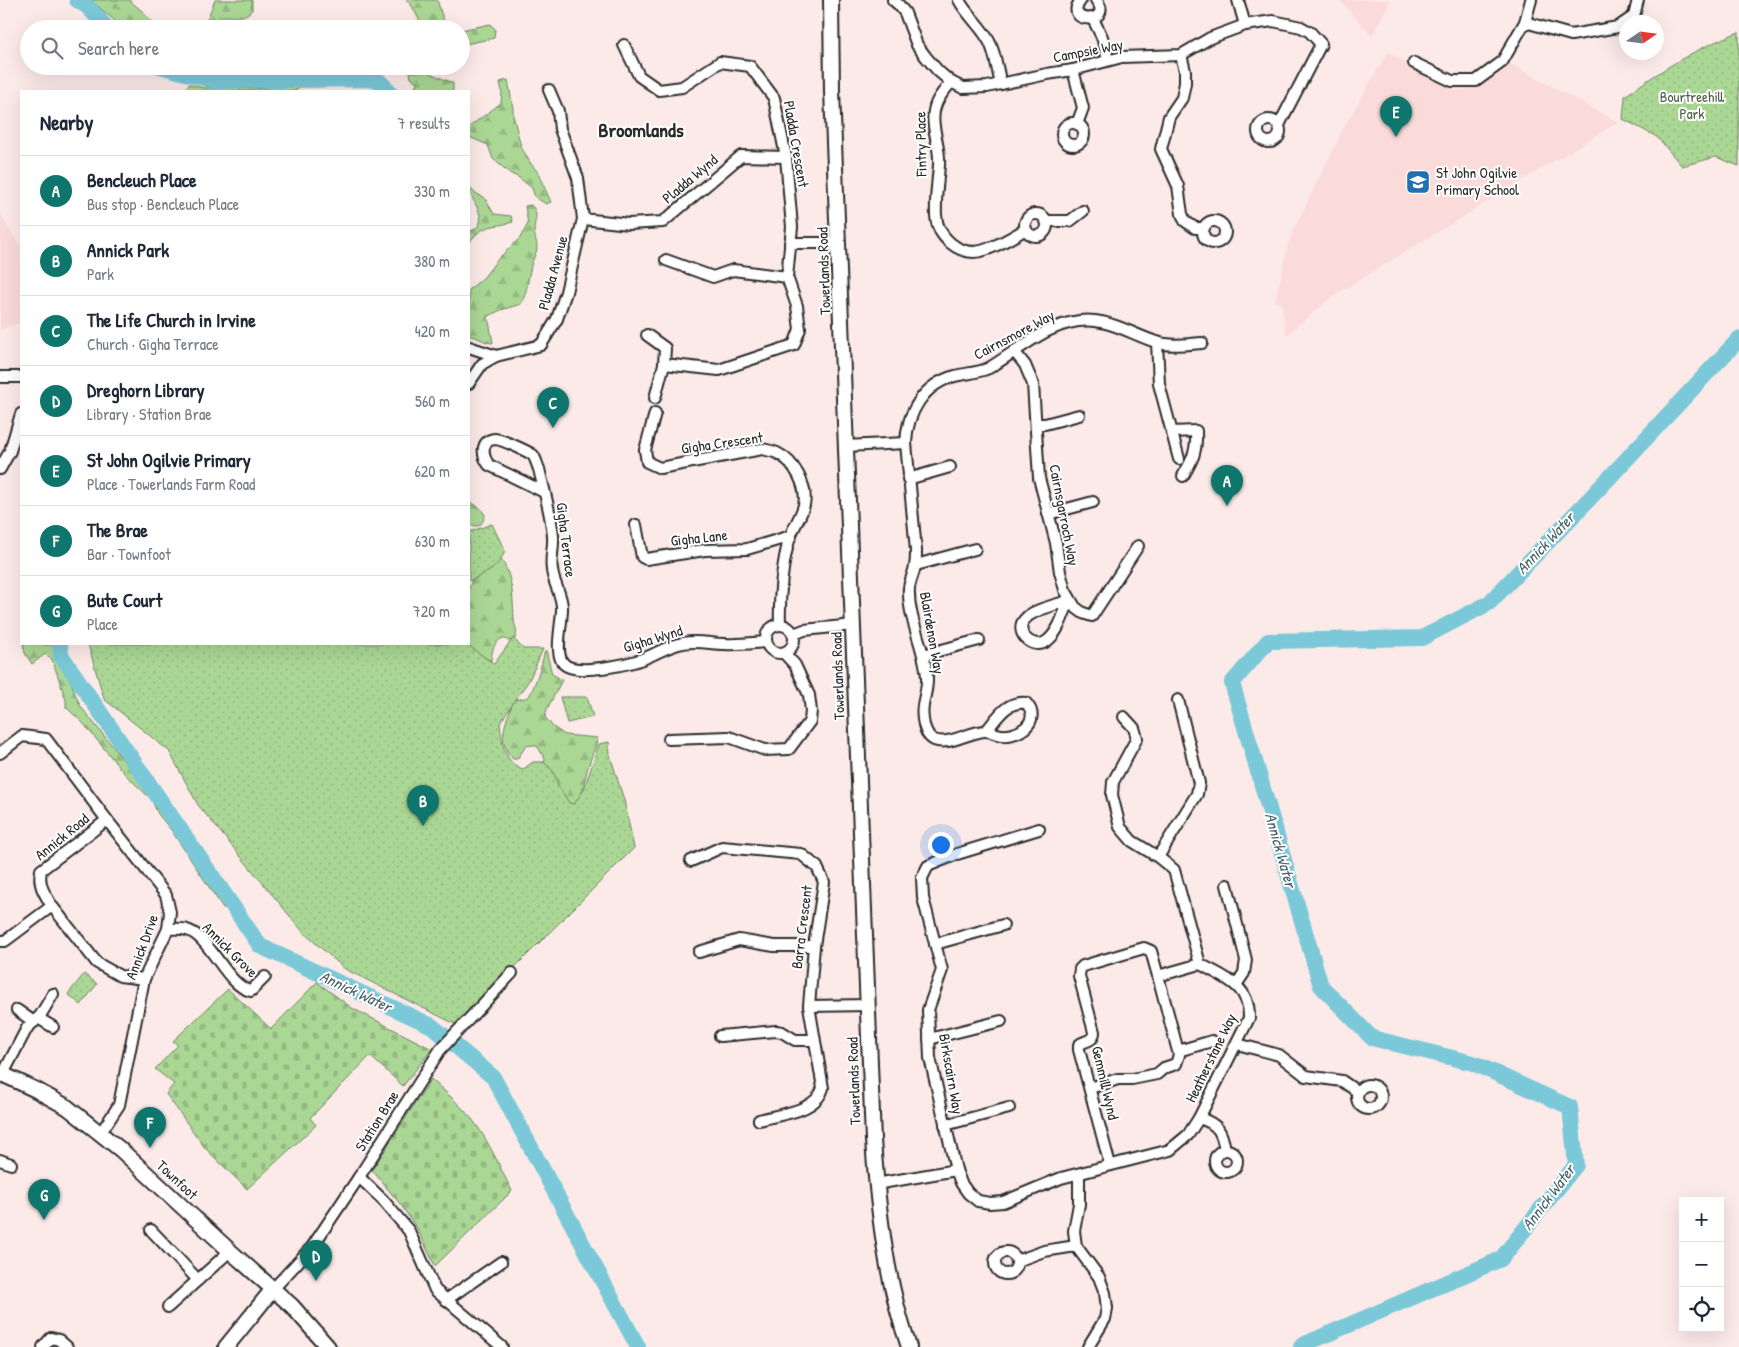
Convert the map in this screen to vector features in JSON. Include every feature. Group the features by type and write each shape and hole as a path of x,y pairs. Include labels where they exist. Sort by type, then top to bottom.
{"street":[{"name":"Towerlands Road","path":"831,0 832,91 873,1140 882,1234 890,1281 909,1347"},
{"name":"Campsie Way","path":"893,0 905,13 917,45 938,72 963,88 976,89 1073,70 1122,57 1180,55 1210,38 1245,25 1273,21 1301,27 1310,32 1321,44 1279,125"},
{"path":"959,0 966,12 982,30 990,44 1001,84"},
{"path":"1081,0 1077,8 1079,15 1085,19 1093,19 1100,11 1099,3 1096,0"},
{"path":"1238,0 1245,25"},
{"path":"1414,63 1452,81 1476,81 1502,62 1525,22 1531,0"},
{"path":"1525,22 1571,35 1618,27 1634,16 1638,0"},
{"path":"1093,19 1102,37 1108,60"},
{"name":"Pladda Crescent","path":"624,45 639,76 659,90 682,87 720,62 750,66 774,98 786,157 790,196 792,227 787,277"},
{"path":"1180,55 1185,71 1185,83 1182,98 1169,117 1162,149 1178,186 1182,214 1185,221 1194,228 1204,228"},
{"path":"1073,70 1083,108 1077,124"},
{"name":"Fintry Place","path":"951,82 936,104 933,118 940,163 936,217 940,230 946,240 955,247 978,251 990,248 1026,229"},
{"path":"548,90 558,111 560,129 578,178 583,219"},
{"name":"Pladda Wynd","path":"583,219 629,224 663,222 741,156 786,157"},
{"name":"Fintry Place","path":"1046,221 1070,221 1083,211"},
{"name":"Fintry Place","path":"1032,214 1040,214 1046,221 1046,228 1040,235 1032,235 1026,229 1026,222 1032,214"},
{"name":"Pladda Avenue","path":"470,381 482,364 496,356 541,345 557,318 566,292 583,219"},
{"path":"790,244 839,243"},
{"path":"664,364 719,370 794,345 800,329 797,306 787,277 734,270 714,277 666,260"},
{"name":"Cairnsmore Way","path":"906,443 908,425 914,409 931,388 946,379 989,368 1048,330 1070,322 1095,321 1109,323 1157,342 1168,344 1202,343"},
{"path":"647,335 665,348 664,364 655,398"},
{"path":"1157,342 1159,384 1179,459"},
{"path":"470,347 496,356"},
{"name":"Cairnsgarroch Way","path":"1014,351 1025,366 1033,384 1039,478 1056,543 1060,572 1070,600"},
{"path":"0,377 20,377"},
{"name":"Gigha Crescent","path":"655,413 645,450 648,462 660,468 762,449 784,457 803,484 804,503 800,518 790,536 780,586 780,625"},
{"path":"1036,424 1045,424 1079,415"},
{"path":"0,469 10,450 20,417"},
{"path":"1172,432 1196,431 1197,446 1195,456 1183,476"},
{"name":"Gigha Terrace","path":"544,492 489,464 484,459 483,454 484,446 488,441 496,439 533,456 536,460 544,492 553,535 551,568 562,606 562,628 558,649 562,663 568,667 586,670 608,667"},
{"path":"846,446 906,443"},
{"name":"Blairdenon Way","path":"906,443 916,551 916,565 909,587 927,679 921,713 926,734 942,742 987,730"},
{"path":"908,479 950,467"},
{"path":"1048,514 1094,502"},
{"name":"Gigha Lane","path":"636,525 640,552 642,557 646,559 705,550 747,549 790,536"},
{"path":"1070,600 1083,613 1092,616 1138,546"},
{"path":"916,565 974,549"},
{"path":"1070,600 1049,640 1039,645 1026,640 1023,635 1022,625 1026,617 1032,613 1070,600"},
{"path":"669,739 729,737 765,750 789,749 810,722 809,694 795,665 784,653 772,651 766,642 769,630 780,625 787,627 794,634"},
{"path":"794,634 804,630 853,625"},
{"path":"784,653 793,645 794,634"},
{"path":"923,655 979,640"},
{"name":"Gigha Wynd","path":"608,667 644,658 662,649 682,643 701,641 725,644 766,642"},
{"path":"1158,857 1197,794 1199,783 1178,700"},
{"path":"1124,717 1134,728 1137,738 1114,782 1112,795 1120,827 1132,841 1158,857 1174,870 1200,964 1158,976"},
{"name":"Annick Drive","path":"0,753 22,736 46,739 166,895 170,912 168,929 144,979 119,1105 100,1134"},
{"name":"Annick Road","path":"107,820 41,870 40,886 52,906 97,963 120,976 144,979"},
{"name":"Birkscairn Way","path":"956,1170 930,1058 928,1010 942,970 923,898 922,878 928,866 957,854 1040,829"},
{"name":"Barra Crescent","path":"691,860 722,847 801,854 817,867 824,882 814,946 809,1006 824,1088 821,1095 805,1108 760,1120"},
{"path":"1227,885 1246,960 1244,972 1236,985"},
{"path":"0,941 5,941 52,906"},
{"path":"935,944 1003,925"},
{"name":"Annick Grove","path":"168,929 188,930 199,938 244,990 251,991 265,976"},
{"path":"699,952 745,940 774,946 814,946"},
{"name":"Gemmill Wynd","path":"1110,1165 1079,1050 1079,1045 1082,1042 1091,1040 1094,1037 1079,976 1080,969 1083,966 1144,948 1151,951 1178,1055"},
{"name":"Heatherstane Way","path":"956,1170 961,1183 968,1193 978,1201 990,1203 1003,1202 1061,1178 1079,1175 1170,1150 1188,1134 1199,1118 1249,1018 1249,1006 1244,994 1236,985 1200,964"},
{"name":"Station Brae","path":"273,1289 312,1247 360,1177 440,1050 512,973"},
{"path":"1,1074 27,1028 36,1020 53,994"},
{"path":"809,1006 868,1005"},
{"path":"17,1010 53,1027"},
{"path":"929,1038 1001,1021"},
{"path":"720,1036 782,1032 795,1040 814,1040"},
{"path":"1090,1088 1118,1079 1132,1079 1157,1074 1164,1068 1176,1064 1178,1055 1212,1042"},
{"path":"1237,1044 1279,1055 1306,1076 1342,1081 1358,1092"},
{"name":"Townfoot","path":"1,1074 67,1107 121,1150 292,1306 328,1347"},
{"path":"945,1124 1009,1108"},
{"name":"Heatherstane Way","path":"1199,1118 1215,1125 1222,1135 1225,1150"},
{"path":"0,1160 11,1164"},
{"path":"876,1184 956,1170"},
{"path":"1079,1175 1078,1204 1074,1231 1076,1246 1099,1277 1105,1293 1107,1308 1105,1319 1088,1347"},
{"path":"360,1177 382,1199 409,1231 435,1290 502,1347"},
{"path":"151,1230 198,1280"},
{"path":"1017,1260 1044,1251 1076,1246"},
{"path":"168,1307 230,1251"},
{"path":"446,1300 501,1262"},
{"path":"226,1347 273,1289"},
{"path":"43,1347 51,1338 59,1340 66,1347"}],"shaded area":[{"path":"1339,0 1391,0 1372,36"},
{"name":"St John Ogilvie Primary School","path":"1388,52 1454,90 1475,89 1511,64 1618,122 1335,295 1286,335 1282,304 1275,302 1290,237 1344,127"},
{"path":"0,213 20,246 20,322 0,330"}],"green space":[{"path":"89,0 129,0 150,20 114,20"},
{"path":"215,0 252,0 252,10 244,15 223,16 219,17 218,20 207,20"},
{"path":"406,0 437,0 444,20 419,20 412,6"},
{"path":"490,24 495,29 494,38 470,43 470,28"},
{"name":"Bourtreehill Park","path":"1739,32 1739,166 1716,157 1682,166 1657,137 1623,119 1625,96 1680,60"},
{"path":"410,75 434,75 453,83 453,90 414,90 417,82 411,78"},
{"path":"508,80 513,115 521,147 537,171 551,202 546,204 535,197 532,188 493,159 488,145 470,137 470,126 501,103 502,92 500,82"},
{"path":"189,84 204,88 232,87 254,89 300,86 297,90 185,90"},
{"path":"470,188 485,198 494,214 511,216 513,222 488,227 479,232 470,242 470,231 480,223 479,211 470,193"},
{"path":"531,205 536,214 534,231 537,249 521,304 488,316 493,343 470,336 470,289 484,277 497,260 520,238 528,224 525,206"},
{"path":"470,502 480,508 485,515 483,522 475,526 470,524"},
{"path":"492,524 505,551 495,567 470,581 470,532"},
{"path":"500,558 508,572 513,596 516,632 514,640 509,641 503,638 497,642 491,661 467,647 467,645 470,645 470,586 475,575"},
{"path":"513,638 523,649 543,649 529,680 500,723 507,756 522,770 533,762 544,762 553,771 558,785 569,803 574,804 584,789 599,744 609,742 610,755 624,800 634,848 457,1025 345,969 304,933 198,805 169,751 104,699 88,645 467,645 494,664"},
{"path":"23,645 59,645 56,647 63,658 81,707 133,772 163,804 211,873 223,887 226,895 235,901 240,908 223,908 171,830 158,814 151,799 125,774 83,723 66,707 66,700 52,659 45,654 32,664 25,653"},
{"path":"546,650 552,674 562,680 547,709 545,717 553,727 565,735 598,738 587,770 580,803 573,814 544,765 545,759 538,747 533,745 526,746 517,759 513,759 504,744 504,730 513,700 529,696"},
{"path":"560,697 587,697 593,717 567,723"},
{"path":"84,974 97,984 81,1005 68,994"},
{"path":"317,982 352,1008 432,1049 403,1086 370,1056 310,1118 316,1125 247,1189 205,1148 166,1094 174,1084 155,1069 178,1045 173,1041 228,989 271,1029"},
{"path":"431,1079 461,1107 479,1129 512,1191 435,1266 418,1230 401,1205 372,1170"}],"waterway":[{"name":"Annick Water","path":"77,0 88,7 100,20"},
{"name":"Annick Water","path":"193,75 215,81 377,79 388,90"},
{"name":"Annick Water","path":"1301,1347 1501,1259 1576,1165 1570,1107 1473,1063 1372,1038 1321,986 1232,683 1268,641 1422,638 1489,603 1739,339"},
{"name":"Annick Water","path":"60,645 61,655 260,946 432,1026 493,1077 638,1347"}],"place":[{"name":"St John Ogilvie Primary","path":"1396,137"},
{"name":"St John Ogilvie Primary School","path":"1418,182"},
{"name":"The Life Church in Irvine","path":"553,428"},
{"name":"Bencleuch Place","path":"1227,506"},
{"name":"Annick Park","path":"423,826"},
{"name":"The Brae","path":"150,1148"},
{"name":"Bute Court","path":"44,1220"},
{"name":"Dreghorn Library","path":"316,1281"}],"district":[{"name":"Broomlands","path":"641,130"}]}
